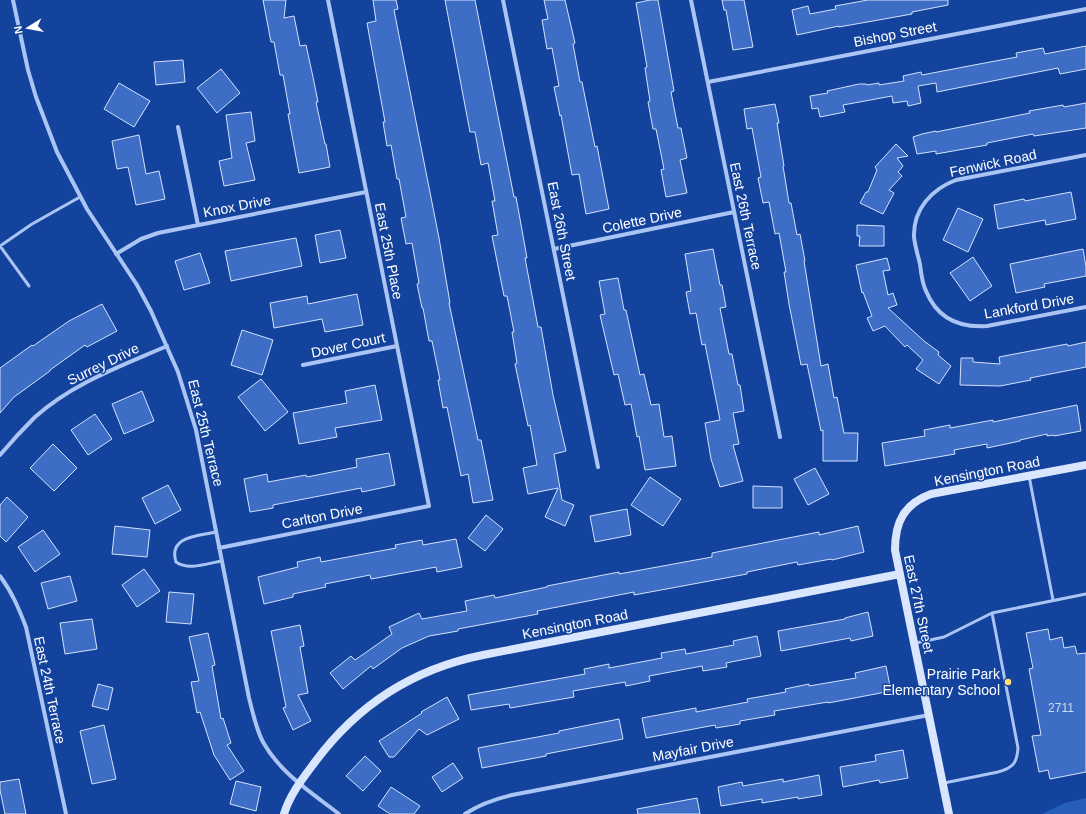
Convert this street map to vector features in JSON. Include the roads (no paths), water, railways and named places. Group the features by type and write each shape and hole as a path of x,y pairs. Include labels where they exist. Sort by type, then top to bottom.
{"street":[{"name":"East 25th Terrace","path":"13,0 21,43 36,97 57,152 80,197 137,285 151,311 178,372 196,430 249,698 263,742 282,768 299,784 339,814"},
{"name":"East 25th Place","path":"328,0 429,506"},
{"name":"East 26th Street","path":"503,0 598,468"},
{"name":"East 26th Terrace","path":"690,0 780,437"},
{"name":"Bishop Street","path":"708,82 1086,9"},
{"path":"178,127 198,225"},
{"name":"Fenwick Road","path":"919,262 914,237 915,225 918,214 924,202 933,192 956,180 1086,155"},
{"name":"Knox Drive","path":"116,254 141,239 152,235 366,192"},
{"name":"Colette Drive","path":"554,249 734,212"},
{"name":"Lankford Drive","path":"919,262 925,290 931,301 940,312 951,320 963,325 976,327 987,326 1086,307"},
{"name":"Surrey Drive","path":"0,455 36,417 53,403 101,374 167,346"},
{"name":"Dover Court","path":"303,365 397,346"},
{"name":"Kensington Road","path":"901,517 913,504 931,494 1086,465"},
{"name":"Carlton Drive","path":"219,548 429,506"},
{"name":"East 27th Street","path":"901,517 897,527 895,550 949,814"},
{"name":"Kensington Road","path":"299,784 339,732 358,715 394,688 444,665 483,655 900,574"},
{"name":"East 24th Terrace","path":"0,576 9,588 26,627 66,814"},
{"name":"Mayfair Drive","path":"465,814 475,807 492,800 512,795 929,715"},
{"path":"284,814 292,795 299,784"}],"lane":[{"path":"29,286 0,246 32,224 80,197"},
{"path":"1029,476 1053,600"},
{"path":"216,532 179,542 175,549 174,556 176,562 182,566 190,567 222,561"},
{"path":"914,644 944,637 992,613 1086,594"},
{"path":"943,783 1007,770 1014,764 1017,758 1018,748 992,613"}],"place":[{"name":"Prairie Park Elementary School","path":"1008,682"}]}
